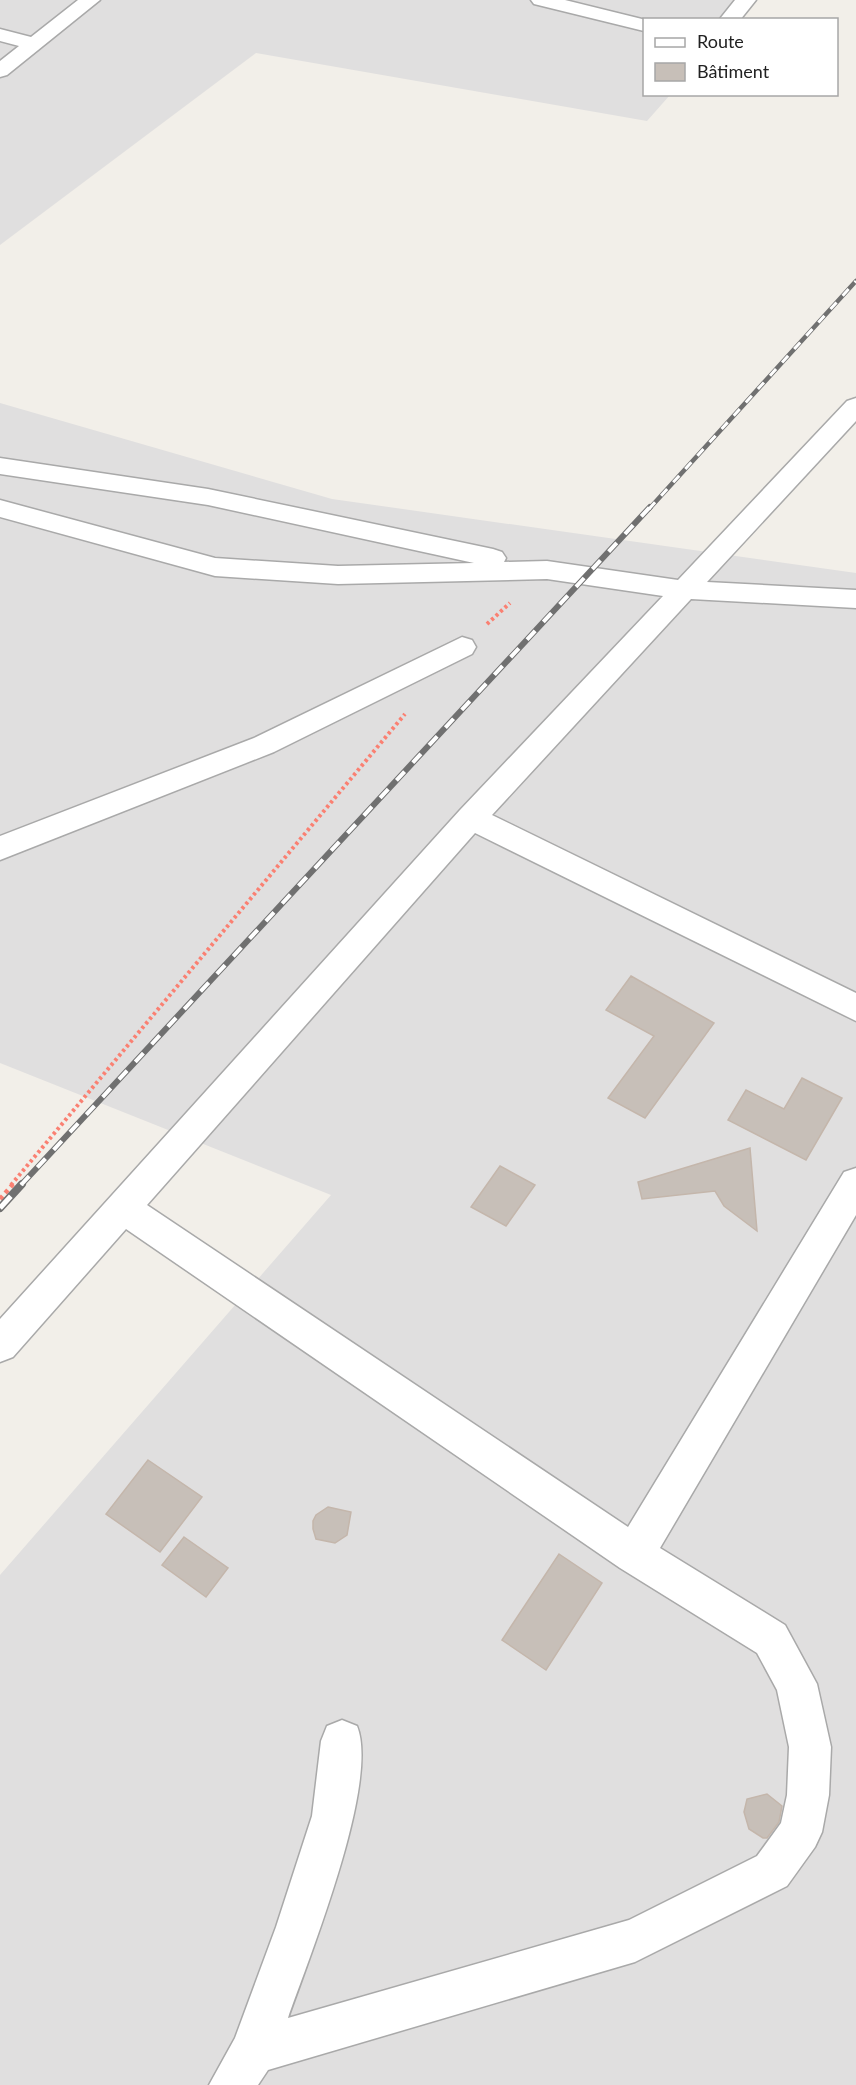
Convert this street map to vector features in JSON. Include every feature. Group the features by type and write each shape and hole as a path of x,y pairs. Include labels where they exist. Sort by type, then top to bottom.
{"street":[{"path":"0,71 90,0"},
{"path":"541,0 643,25"},
{"path":"731,18 746,0"},
{"path":"0,35 34,44"},
{"path":"0,1345 471,818 856,406"},
{"path":"0,466 208,497 547,570 686,590 856,599"},
{"path":"0,508 215,567 338,575 547,570"},
{"path":"0,848 264,745 462,646"},
{"path":"471,818 856,1008"},
{"path":"633,1554 856,1183"},
{"path":"122,1207 633,1554 771,1639 796,1684 810,1747 808,1795 800,1832 772,1871 635,1940 243,2068"},
{"path":"243,2068 298,1927 333,1816 342,1741"}],"path":[{"path":"462,646 547,570"},
{"path":"0,1199 409,710"}],"shaded area":[{"path":"0,0 754,0 738,18 643,18 643,96 669,96 647,121 256,53 0,245"},
{"path":"0,403 332,499 856,573 856,2085 0,2085 0,1575 331,1195 0,1063"}],"building":[{"path":"631,976 714,1023 645,1118 608,1098 654,1036 606,1010"},
{"path":"802,1078 842,1098 806,1160 728,1120 746,1090 784,1109"},
{"path":"750,1148 757,1231 724,1206 715,1191 642,1199 638,1182"},
{"path":"500,1166 535,1185 506,1226 471,1207"},
{"path":"148,1460 202,1497 160,1552 106,1514"},
{"path":"328,1507 351,1512 347,1535 335,1543 316,1539 313,1529 316,1515"},
{"path":"184,1537 228,1568 206,1597 162,1565"},
{"path":"559,1554 602,1583 546,1670 502,1640"},
{"path":"767,1794 782,1806 779,1822 767,1838 763,1838 749,1829 744,1812 747,1799"}],"railway":[{"path":"649,509 856,281"},
{"path":"21,1185 650,507"},
{"path":"0,1208 22,1184"}]}
